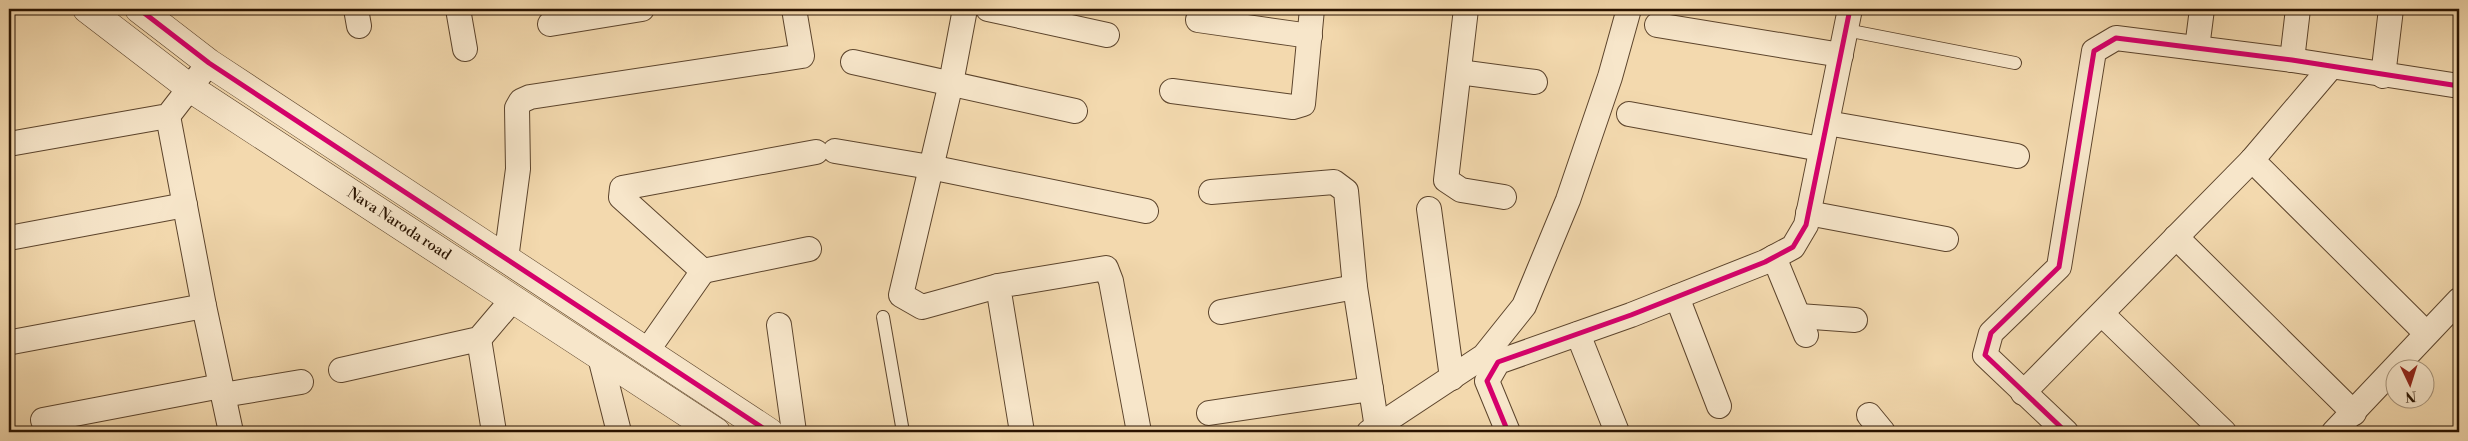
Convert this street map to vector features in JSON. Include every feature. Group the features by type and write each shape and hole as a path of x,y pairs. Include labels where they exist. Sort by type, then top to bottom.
{"street":[{"name":"Nava Naroda road","path":"87,9 190,88 716,432"},
{"path":"139,9 209,63 769,432"},
{"path":"458,9 465,49"},
{"path":"550,24 642,9"},
{"path":"506,259 518,169 517,108 521,101 530,97 802,56 794,9"},
{"path":"965,9 951,83 930,167 902,295 922,307 998,286 1106,268 1139,432"},
{"path":"988,9 1107,35"},
{"path":"1172,91 1298,106 1305,100 1312,9"},
{"path":"1466,9 1446,180 1461,190 1504,197"},
{"path":"1211,192 1334,182 1346,191 1355,287 1371,389 1382,428 1484,356 1524,306 1568,200 1610,76 1629,9"},
{"path":"2197,48 2202,9"},
{"path":"2292,60 2298,9"},
{"path":"2383,76 2390,9"},
{"path":"1508,432 1487,381 1498,362 1678,297 1794,247 1806,225 1848,19"},
{"path":"1198,20 1310,36"},
{"path":"1657,24 1841,55"},
{"path":"2066,432 1985,354 1991,334 2059,268 2094,51 2116,38 2292,60 2331,68 2459,86"},
{"path":"853,62 1075,111"},
{"path":"9,144 168,116 209,63"},
{"path":"2024,393 2252,160 2331,68"},
{"path":"1459,72 1536,82"},
{"path":"1629,114 1821,149"},
{"path":"168,116 204,306 231,432"},
{"path":"1827,123 2017,156"},
{"path":"703,271 621,197 622,188 826,152 930,167 1146,211"},
{"path":"2252,160 2426,333"},
{"path":"9,238 185,205"},
{"path":"1429,209 1452,378"},
{"path":"1808,213 1946,239"},
{"path":"2176,238 2354,413"},
{"path":"647,351 703,271 810,249"},
{"path":"1774,257 1803,326 1855,320"},
{"path":"998,286 1022,432"},
{"path":"1221,312 1355,287"},
{"path":"1678,297 1719,406"},
{"path":"341,370 479,339 513,299"},
{"path":"2334,432 2459,300"},
{"path":"12,342 204,306"},
{"path":"2102,314 2224,432"},
{"path":"779,325 794,432"},
{"path":"1578,334 1617,432"},
{"path":"479,339 494,432"},
{"path":"600,357 619,432"},
{"path":"43,420 222,391 301,382"},
{"path":"1208,413 1371,389"}],"lane":[{"path":"1848,19 2015,64"},
{"path":"884,316 903,432"}],"cycle path":[{"path":"139,9 209,63 769,432"},
{"path":"1508,432 1487,381 1498,362 1631,315 1765,262 1793,247 1806,225 1850,9"},
{"path":"2066,432 1985,355 1991,333 2059,267 2094,51 2116,38 2292,60 2459,86"}]}
